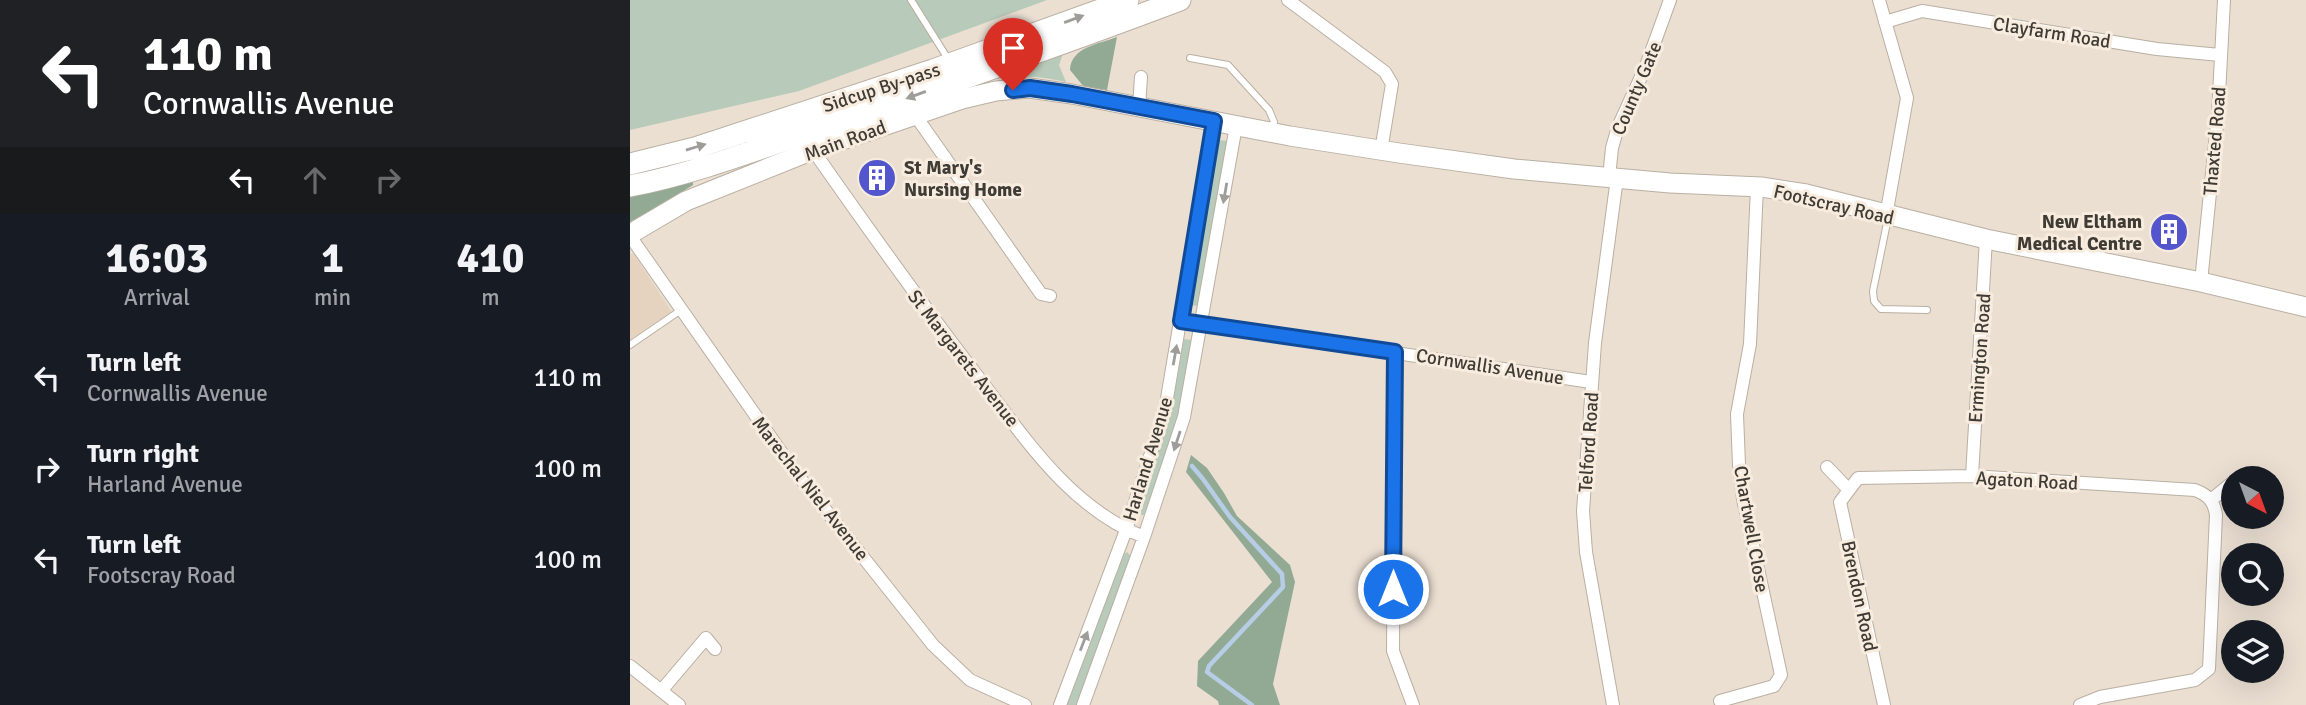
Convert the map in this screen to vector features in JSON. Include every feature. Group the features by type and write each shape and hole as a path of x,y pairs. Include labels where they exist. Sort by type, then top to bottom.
{"highway":[{"name":"Sidcup By-pass","path":"630,164 695,148 951,63 1128,0"},
{"name":"Sidcup By-pass","path":"630,186 660,180 718,162 1096,32 1180,0"}],"main road":[{"name":"Main Road","path":"630,235 686,201 813,150 962,99 996,91 1030,88 1072,94"},
{"name":"Footscray Road","path":"1072,94 1381,151 1514,169 1757,187 1807,194 1986,239 2201,282 2306,307"}],"street":[{"path":"1288,0 1385,72 1392,84 1381,151"},
{"name":"County Gate","path":"1613,178 1612,148 1618,127 1652,53 1670,0"},
{"path":"1879,0 1907,98 1887,216"},
{"name":"Thaxted Road","path":"2201,282 2218,114 2224,0"},
{"name":"Clayfarm Road","path":"1885,22 1922,11 2157,49 2220,55"},
{"path":"1139,107 1141,77"},
{"path":"915,115 1041,294 1051,296"},
{"name":"Harland Avenue","path":"1060,705 1126,530 1162,421 1214,121"},
{"name":"Harland Avenue","path":"1083,705 1184,417 1236,126"},
{"name":"St Margarets Avenue","path":"813,150 917,298 1047,466 1081,499 1126,530 1144,537"},
{"name":"Telford Road","path":"1613,178 1591,382 1583,510 1586,552 1613,705"},
{"name":"Chartwell Close","path":"1720,701 1774,686 1781,675 1743,499 1739,465 1737,414 1750,344 1757,187"},
{"name":"Marechal Niel Avenue","path":"630,235 793,469 933,645 970,680 1025,705"},
{"name":"Ermington Road","path":"1972,476 1986,239"},
{"name":"Cornwallis Avenue","path":"1181,321 1591,382"},
{"path":"1395,352 1392,642 1394,658 1413,705"},
{"path":"1826,467 1849,490"},
{"name":"Agaton Road","path":"1849,490 1858,478 1972,476 2195,490 2211,500"},
{"name":"Brendon Road","path":"1849,490 1840,502 1884,705"},
{"path":"2080,705 2100,696 2195,680 2209,669 2216,515 2211,500 2221,492"},
{"path":"661,691 702,633 715,649"},
{"path":"630,666 679,705"}],"lane":[{"path":"911,0 951,63"},
{"path":"1190,58 1228,65 1269,110 1274,121 1272,133"},
{"path":"1887,216 1873,291 1874,301 1881,309 1927,310"},
{"path":"630,345 681,310"}],"shaded area":[{"path":"633,253 675,317 630,347 630,255"}],"green space":[{"path":"630,0 1047,0 799,91 630,130"},
{"path":"1117,37 1107,90 1084,87 1070,70 1075,56 1087,48"},
{"path":"1064,51 1059,65 1066,82 1023,77 980,81"},
{"path":"1219,140 1227,141 1198,306 1190,305"},
{"path":"693,179 693,185 630,224 630,193"},
{"path":"1184,339 1192,340 1179,416 1144,515 1141,515 1138,514 1140,504 1172,407"},
{"path":"1191,455 1207,468 1237,516 1290,565 1295,582 1273,684 1280,705 1219,705 1218,701 1197,686 1198,661 1272,582 1186,472"},
{"path":"1127,552 1131,556 1076,705 1067,705 1124,554"}],"waterway":[{"path":"1192,466 1230,517 1282,574 1283,587 1209,666 1207,672 1252,705"}],"place":[{"name":"St Mary's Nursing Home","path":"877,178"},
{"name":"New Eltham Medical Centre","path":"2169,232"}],"route":[{"path":"1013,90 1030,88 1072,94 1214,121 1181,321 1395,352 1393,589"}]}
